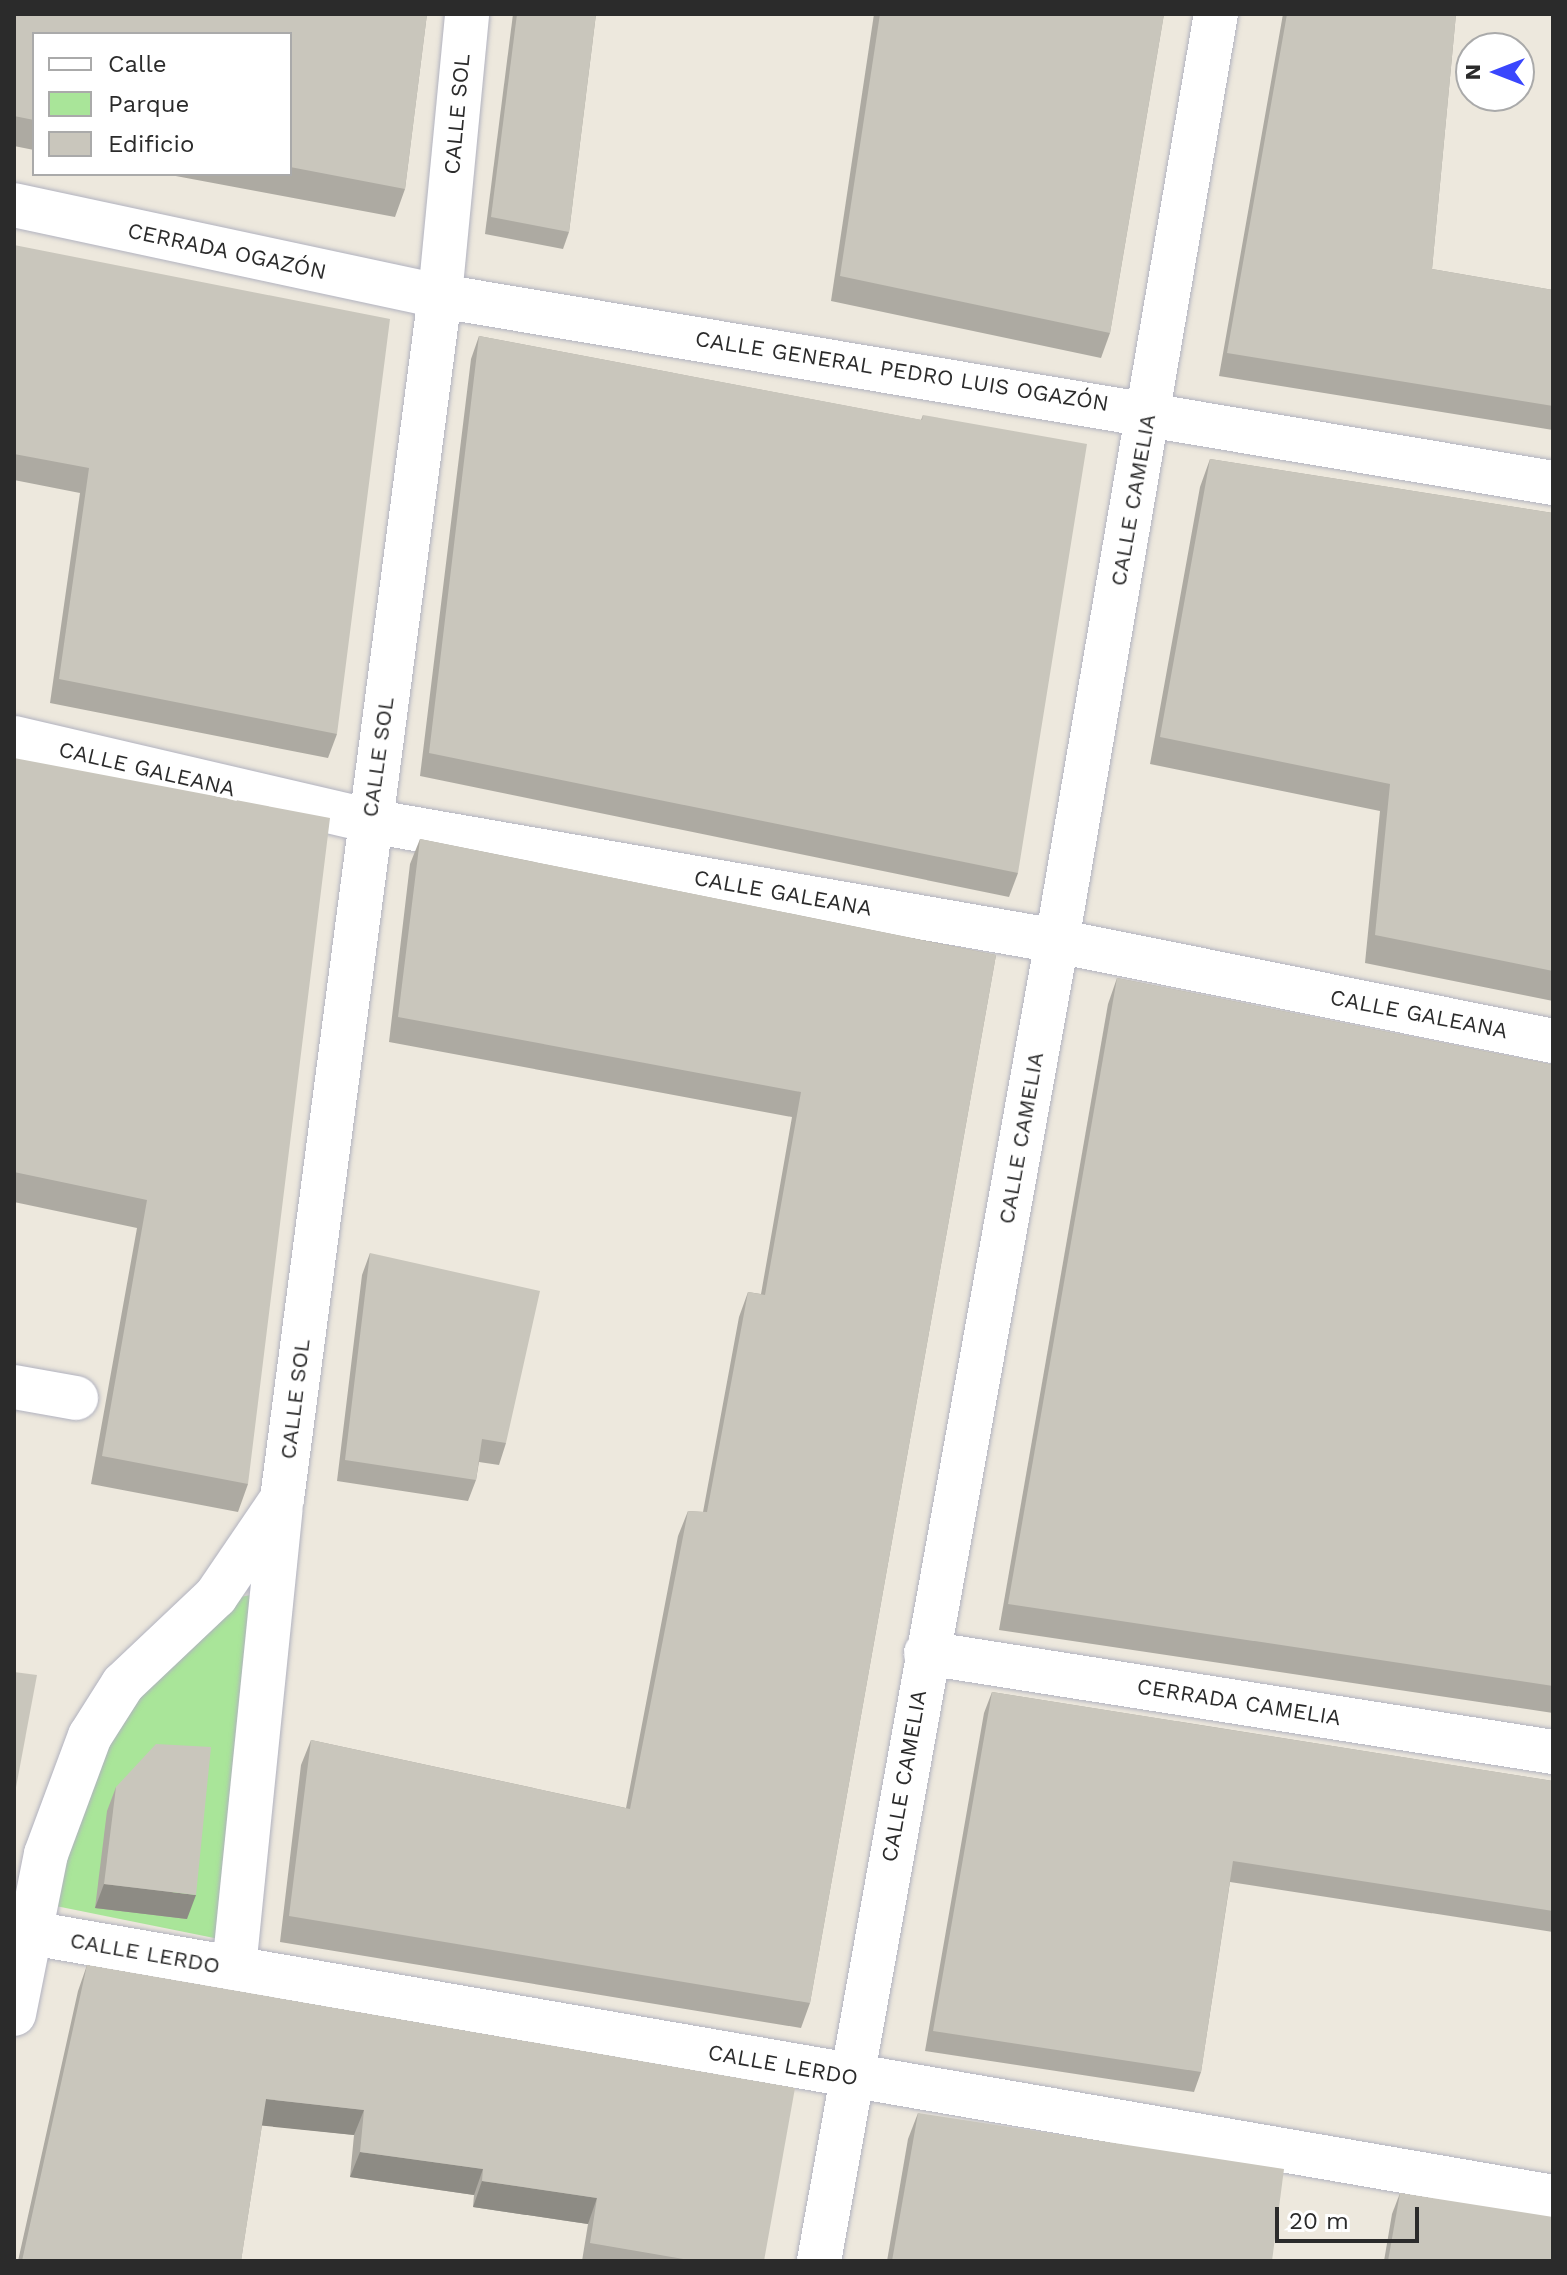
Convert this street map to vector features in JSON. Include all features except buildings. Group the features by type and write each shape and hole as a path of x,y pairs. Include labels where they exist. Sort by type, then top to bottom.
{"street":[{"name":"CALLE SOL","path":"234,1968 282,1499 440,296 467,14"},
{"name":"CALLE CAMELIA","path":"819,2261 926,1653 1057,941 1216,14"},
{"name":"CERRADA OGAZÓN","path":"14,205 440,296"},
{"name":"CALLE GENERAL PEDRO LUIS OGAZÓN","path":"440,296 1148,411 1553,483"},
{"name":"CALLE GALEANA","path":"14,738 370,821 1057,941 1553,1041"},
{"path":"14,1387 76,1398"},
{"name":"CALLE SOL","path":"14,2014 23,1932 46,1854 90,1736 123,1684 216,1596 282,1499"},
{"name":"CERRADA CAMELIA","path":"926,1653 1553,1752"},
{"name":"CALLE LERDO","path":"23,1932 1553,2197"}],"green space":[{"path":"262,1593 219,1939 46,1904 129,1693 240,1597"}]}
